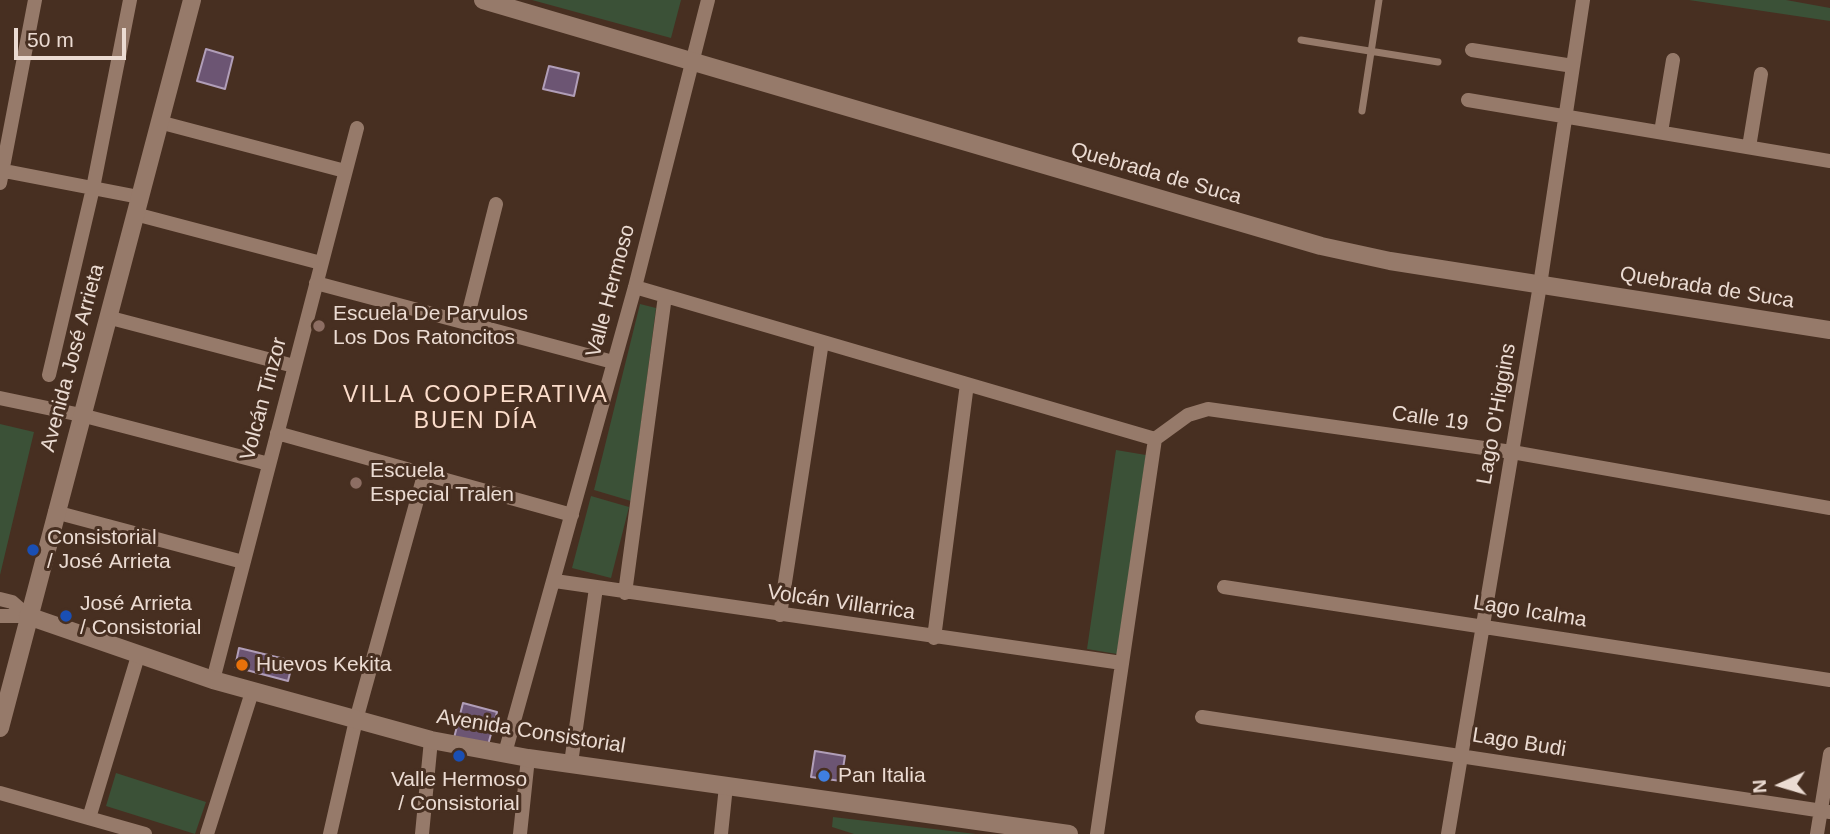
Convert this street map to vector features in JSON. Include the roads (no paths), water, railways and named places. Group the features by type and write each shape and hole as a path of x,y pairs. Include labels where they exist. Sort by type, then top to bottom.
{"street":[{"path":"35,0 1,175 93,188 137,206 321,263"},
{"path":"49,374 93,188 130,0"},
{"name":"Avenida José Arrieta","path":"0,728 192,0"},
{"name":"Quebrada de Suca","path":"483,0 1321,246 1540,285 1830,330"},
{"name":"Valle Hermoso","path":"505,754 635,287 708,0"},
{"name":"Lago O'Higgins","path":"1448,834 1540,285 1583,0"},
{"path":"1472,50 1573,66"},
{"path":"1661,132 1673,60"},
{"path":"1749,147 1761,74"},
{"path":"1468,100 1830,161"},
{"path":"159,122 345,171"},
{"name":"Volcán Tinzor","path":"213,680 356,128"},
{"path":"466,323 496,204"},
{"path":"316,283 613,362"},
{"path":"635,287 1155,439 1097,834"},
{"path":"625,593 665,296"},
{"path":"107,317 294,366"},
{"path":"780,615 821,342"},
{"path":"934,638 967,384"},
{"path":"0,398 81,415 269,464"},
{"name":"Calle 19","path":"1155,439 1188,415 1208,409 1512,452 1830,508"},
{"path":"277,433 572,515"},
{"path":"330,834 356,720 424,475"},
{"path":"55,513 243,562"},
{"name":"Volcán Villarrica","path":"555,581 934,638 1122,663"},
{"name":"Lago Icalma","path":"1224,587 1830,680"},
{"path":"571,763 596,588"},
{"path":"0,599 12,602 28,616"},
{"name":"Avenida Consistorial","path":"0,616 28,616 213,680 431,740 528,758 1069,834"},
{"path":"89,818 138,656"},
{"path":"207,834 253,692"},
{"name":"Lago Budi","path":"1202,716 1825,811"},
{"path":"422,834 431,740"},
{"path":"1817,834 1825,811 1830,754"},
{"path":"520,834 528,758"},
{"path":"721,834 726,786"},
{"path":"0,793 145,834"}],"lane":[{"path":"1362,111 1379,0"},
{"path":"1301,40 1438,62"}],"place":[{"name":"Escuela De Parvulos Los Dos Ratoncitos","path":"319,326"},
{"name":"Escuela Especial Tralen","path":"356,483"},
{"name":"Consistorial / José Arrieta","path":"33,550"},
{"name":"José Arrieta / Consistorial","path":"66,616"},
{"name":"Huevos Kekita","path":"242,665"},
{"name":"Valle Hermoso / Consistorial","path":"459,756"},
{"name":"Pan Italia","path":"824,776"}],"district":[{"name":"VILLA COOPERATIVA BUEN DÍA","path":"476,409"}]}
